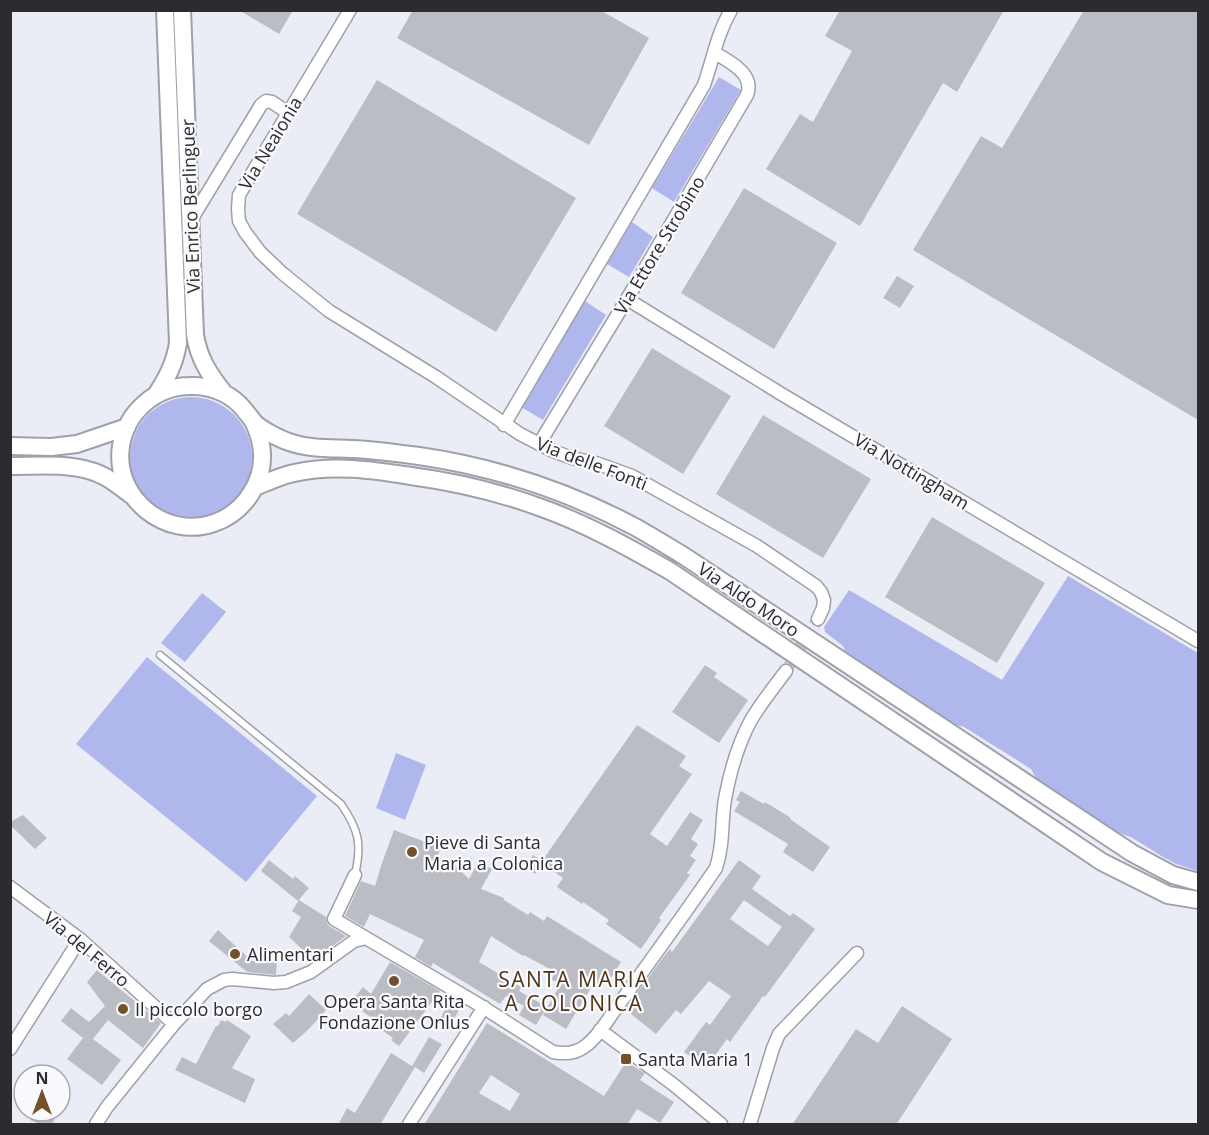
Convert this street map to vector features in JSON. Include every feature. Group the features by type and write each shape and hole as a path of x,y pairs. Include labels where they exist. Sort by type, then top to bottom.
{"street":[{"name":"Via Enrico Berlinguer","path":"156,395 167,379 178,343 165,10"},
{"name":"Via Enrico Berlinguer","path":"182,10 195,335 197,350 213,379 224,393"},
{"name":"Via Neaionia","path":"282,273 260,252 245,232 239,221 239,195 350,10"},
{"path":"504,425 704,85 715,53 717,38 731,10"},
{"name":"Via Ettore Strobino","path":"540,444 749,90 749,81 743,73 715,53"},
{"path":"190,221 261,105 266,101 272,102 288,113"},
{"name":"Via delle Fonti","path":"282,273 329,311 436,377 504,425 553,451 632,476 757,546 816,586 824,600 818,619"},
{"name":"Via Nottingham","path":"627,299 783,395 1198,641"},
{"path":"10,466 57,466 90,470 131,495 159,520 196,527 214,523 231,515 245,503 255,487 262,459 261,444 254,423 237,403 224,393 207,387 172,388 156,395 139,408 126,427 120,450 120,462 131,495"},
{"name":"Via Aldo Moro","path":"254,423 287,441 302,446 367,450 421,457 474,466 516,477 559,492 637,528 684,556 1132,853 1173,875 1198,882"},
{"path":"10,446 51,447 77,444 126,427"},
{"name":"Via Aldo Moro","path":"255,487 296,472 368,470 475,487 542,507 596,531 670,571 1102,862 1168,895 1198,900"},
{"path":"355,875 334,919 484,1007 554,1052 563,1054 586,1046 600,1030 716,868 721,852 728,785 739,748 752,720 786,671"},
{"name":"Via del Ferro","path":"10,887 80,939 174,1023"},
{"path":"96,1125 107,1107 174,1023 207,989 224,980 232,979 286,982 311,972 354,941 366,938"},
{"path":"10,1049 80,939"},
{"path":"750,1125 779,1034 857,953"},
{"path":"409,1125 484,1007"},
{"path":"600,1030 674,1085 721,1125"}],"lane":[{"path":"159,655 341,804 352,821 358,838 359,858 355,875"}],"shaded area":[{"path":"719,77 741,90 674,202 652,188"},
{"path":"632,222 653,237 629,277 607,264"},
{"path":"585,301 606,315 543,420 521,407"},
{"path":"191,397 214,402 225,407 234,415 242,424 247,435 252,458 247,481 242,492 234,501 225,509 214,514 191,519 168,514 157,509 148,501 140,492 135,481 130,458 135,435 140,424 148,415 157,407 168,402"},
{"path":"1068,576 1198,653 1198,871 1176,864 1131,837 1116,832 1037,780 1031,769 964,727 953,724 846,653 843,646 825,632 824,627 849,590 1002,680"},
{"path":"202,593 226,612 185,662 161,643"},
{"path":"147,657 317,796 246,882 76,744"},
{"path":"396,753 426,765 405,820 376,808"}],"building":[{"path":"239,10 293,10 279,34"},
{"path":"413,10 600,10 649,38 589,145 397,38"},
{"path":"840,10 1004,10 957,92 943,83 860,226 766,169 800,114 813,122 852,51 825,36"},
{"path":"1084,10 1198,10 1198,420 913,250 981,136 1002,148"},
{"path":"377,80 576,198 496,332 297,214"},
{"path":"744,188 837,243 774,349 681,293"},
{"path":"897,276 914,286 900,308 883,298"},
{"path":"652,348 731,396 683,474 604,426"},
{"path":"763,415 871,479 823,558 716,494"},
{"path":"932,517 1045,583 997,663 885,597"},
{"path":"705,665 717,673 714,677 748,700 719,743 672,712"},
{"path":"637,725 686,756 679,766 692,774 650,834 667,846 690,812 703,820 691,839 698,844 690,856 696,860 687,873 690,875 659,918 661,920 641,949 606,924 609,920 557,887 563,878 543,864 535,874 525,867 533,855 542,861"},
{"path":"741,791 791,818 830,847 813,872 783,852 788,844 734,811 740,802 736,800"},
{"path":"23,815 47,838 35,849 10,825 10,822"},
{"path":"394,830 441,848 437,857 454,864 469,879 478,862 492,869 481,889 504,898 528,915 530,912 544,921 547,916 621,962 609,981 603,978 596,989 592,986 566,1029 543,1015 561,983 551,980 555,972 491,936 479,962 521,987 519,991 547,1007 536,1025 519,1015 524,1006 506,996 500,1004 433,963 431,967 415,957 424,940 370,914 364,927 345,916 361,881 375,886"},
{"path":"269,860 293,879 295,876 309,888 298,901 261,871"},
{"path":"739,860 761,876 752,889 790,916 793,913 815,929 730,1042 727,1039 706,1068 684,1052 706,1022 710,1025 731,996 709,981 681,1014 676,1010 656,1034 626,1008 670,949 672,952","holes":["744,900 782,927 768,946 730,919"]},
{"path":"299,900 326,917 329,926 346,936 314,960 289,937 301,917 292,911"},
{"name":"Alimentari","path":"218,930 252,961 277,962 276,975 247,972 209,941"},
{"path":"390,962 440,991 399,1046 383,1031 386,1027 362,1011 366,1006 355,997 363,987 371,994"},
{"path":"97,970 161,1023 143,1048 108,1020 93,1039 121,1060 102,1085 67,1059 83,1038 61,1021 71,1008 89,1022 105,1006 87,982"},
{"path":"309,994 326,1010 293,1043 273,1024 286,1013 289,1016"},
{"path":"451,998 462,1005 451,1024 441,1017"},
{"path":"902,1006 952,1039 896,1125 792,1125 856,1029 878,1043"},
{"path":"221,1020 226,1022 227,1020 251,1036 232,1068 255,1079 245,1103 175,1070 182,1057 196,1064"},
{"path":"487,1023 604,1096 626,1062 645,1073 640,1080 674,1102 660,1123 637,1109 627,1125 424,1125","holes":["491,1075 520,1094 510,1111 479,1093"]},
{"path":"429,1037 442,1044 424,1073 415,1067 380,1125 338,1125 347,1108 355,1113 391,1053 412,1066"},
{"path":"37,1123 53,1123 52,1125"}],"tunnel":[{"path":"786,671 818,619"}],"place":[{"name":"Pieve di Santa Maria a Colonica","path":"412,852"},
{"name":"Alimentari","path":"235,954"},
{"name":"Opera Santa Rita Fondazione Onlus","path":"394,981"},
{"name":"Il piccolo borgo","path":"123,1009"},
{"name":"Santa Maria 1","path":"626,1059"}],"district":[{"name":"SANTA MARIA A COLONICA","path":"574,991"}]}
